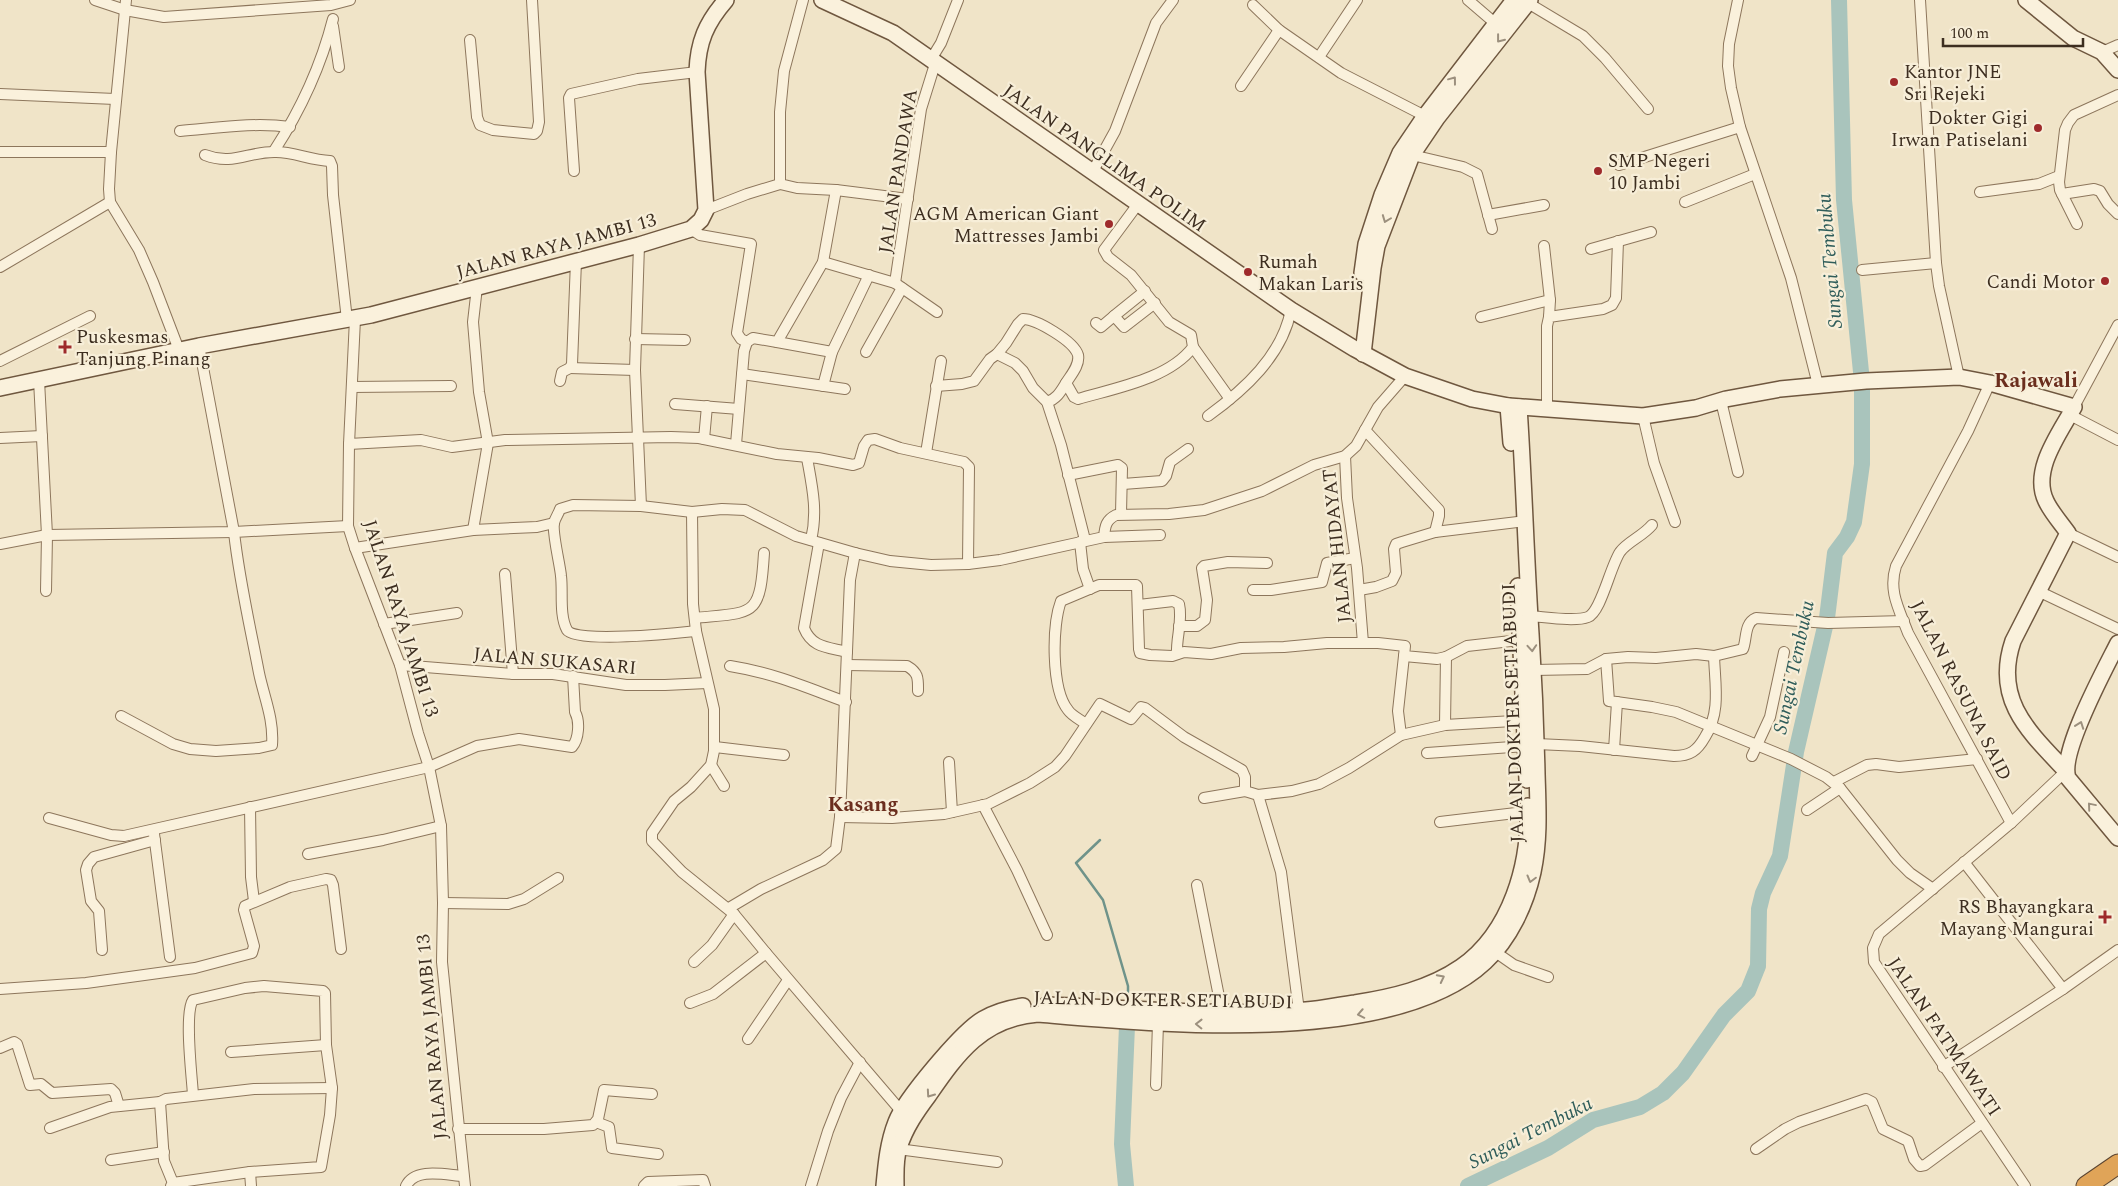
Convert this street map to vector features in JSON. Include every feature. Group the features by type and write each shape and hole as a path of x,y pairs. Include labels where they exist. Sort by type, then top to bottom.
{"highway":[{"path":"2096,1183 2118,1164"}],"street":[{"path":"95,0 125,5 164,17 331,5 350,0"},
{"path":"470,40 477,117 480,125 494,130 534,134 537,131 539,122 532,0"},
{"path":"726,0 705,29 698,51 697,72 706,210 700,220 691,228 700,235 750,244 737,333 747,342"},
{"path":"780,184 780,112 784,71 803,0"},
{"name":"JALAN PANGLIMA POLIM","path":"822,0 892,33 1291,310 1359,352 1405,376 1472,399 1513,406 1643,416 1696,408 1721,400 1780,389 1859,382 1958,377 1990,383 2072,411"},
{"name":"JALAN PANDAWA","path":"898,286 921,109 933,63 958,0"},
{"path":"1093,171 1115,131 1156,23 1173,0"},
{"path":"1319,57 1357,0"},
{"path":"1468,0 1496,24"},
{"path":"1738,0 1732,22 1728,66 1740,127 1781,244 1818,385"},
{"path":"1920,0 1936,263 1958,377"},
{"path":"1388,196 1400,153 1496,24 1524,1"},
{"path":"1524,1 1583,36 1605,58 1648,109"},
{"path":"1359,352 1368,268 1366,244 1388,196 1437,118 1524,1"},
{"path":"2032,2 2073,38 2102,52 2118,70"},
{"path":"125,5 115,99 109,190 110,202 139,250 154,282 179,350"},
{"path":"331,5 339,67"},
{"path":"1253,5 1279,30 1341,72 1426,116"},
{"path":"274,152 290,127 320,61 332,19"},
{"path":"1241,86 1279,30"},
{"path":"2102,52 2118,45"},
{"path":"574,171 569,98 571,94 638,79 697,72"},
{"path":"0,94 115,99"},
{"path":"2077,224 2062,194 2059,176 2065,130 2074,115 2118,95"},
{"path":"180,131 255,125 290,127"},
{"path":"1619,165 1740,127"},
{"path":"0,152 111,152"},
{"path":"0,388 199,346 351,319 330,161 313,160 284,152 274,152 226,161 216,160 205,155"},
{"path":"1412,156 1464,168 1477,174 1492,229"},
{"path":"1685,202 1755,174"},
{"path":"1980,192 2039,184 2059,176"},
{"path":"706,210 747,194 780,184 797,188 836,190 908,199"},
{"path":"2062,194 2094,189 2100,191 2108,204 2118,214"},
{"path":"777,342 823,262 836,190"},
{"path":"0,267 110,202"},
{"path":"1138,204 1104,250 1108,257 1131,275 1169,322 1191,335 1193,347 1230,399"},
{"path":"1488,215 1544,205"},
{"name":"JALAN RAYA JAMBI 13","path":"464,1181 442,962 441,826 429,767 400,665 348,526 352,387 351,319 639,245 691,228"},
{"path":"1591,249 1651,232"},
{"path":"1549,317 1604,309 1612,306 1616,298 1618,241"},
{"path":"639,245 635,370 641,506"},
{"path":"1544,246 1550,300 1547,326 1547,408"},
{"path":"570,368 572,364 576,261"},
{"path":"823,262 869,275 898,286 937,312"},
{"path":"1862,270 1936,263"},
{"path":"823,386 832,352 869,275"},
{"path":"866,352 898,286"},
{"path":"473,530 488,443 479,392 473,322 477,287"},
{"path":"1096,324 1102,328 1145,291"},
{"path":"1481,316 1550,300"},
{"path":"1114,316 1124,327 1155,303"},
{"path":"1208,416 1230,399 1270,357 1282,338 1291,310"},
{"path":"0,361 90,316"},
{"path":"936,386 974,381 990,359 997,354 1018,324 1023,319 1030,319 1046,326 1074,348 1078,356 1078,363 1066,383 1057,396 1047,402"},
{"path":"2116,330 2054,443 2044,469 2042,485 2045,500 2068,533 2118,556"},
{"path":"736,444 744,351 747,342 753,338 832,352"},
{"path":"635,340 685,340"},
{"path":"121,716 173,744 190,748 216,751 259,748 272,745 271,718 244,598 234,532 199,346"},
{"path":"1066,383 1074,397 1078,399 1156,375 1188,354 1193,347"},
{"path":"997,354 1015,362 1032,388 1047,402 1061,445 1082,541 1083,569 1090,589"},
{"path":"926,453 941,361"},
{"path":"560,381 562,372 570,368 635,370"},
{"path":"742,374 845,390"},
{"name":"JALAN HIDAYAT","path":"1363,643 1356,558 1347,498 1345,456 1356,446 1378,407 1405,376"},
{"path":"39,380 47,535 46,591"},
{"name":"JALAN RASUNA SAID","path":"1990,383 1968,431 1896,566 1892,580 1908,633 2011,823"},
{"path":"352,387 451,386"},
{"path":"1721,400 1738,472"},
{"path":"675,404 739,410"},
{"path":"704,439 706,406"},
{"name":"JALAN DOKTER SETIABUDI","path":"1128,1014 1158,1023 1243,1024 1310,1022 1358,1015 1400,1006 1436,994 1470,974 1490,948 1518,881 1533,811 1530,720 1534,670 1513,406"},
{"path":"2072,411 2118,440"},
{"path":"1643,416 1654,464 1675,522"},
{"path":"1365,430 1439,510 1435,532"},
{"path":"0,438 42,436"},
{"path":"350,444 422,440 452,447 514,440 671,437 704,439 736,444 777,454 853,465 859,462 868,440 875,439 900,448 964,462 969,467 968,564"},
{"path":"1123,484 1162,481 1166,476 1170,462 1188,449"},
{"path":"1104,537 1106,524 1110,518 1121,514 1169,514 1204,510 1262,491 1314,465 1345,456"},
{"path":"807,458 815,500 815,541 804,628 814,643 847,652"},
{"path":"1068,476 1118,465 1122,468 1123,484 1121,514"},
{"path":"696,631 647,636 587,637 573,635 567,630 563,613 562,576 554,523 560,509 565,506 641,506 692,512 745,510 796,536 855,553 909,564 968,564 1000,560 1104,537 1160,535"},
{"path":"692,512 691,571 696,631 714,709 714,747 711,764 692,787 674,801 652,833 652,841 682,872 732,911 788,980 906,1115"},
{"path":"1204,798 1245,791 1258,795 1292,791 1319,784 1349,768 1400,735 1445,725 1530,720 1520,640 1521,521 1435,532 1396,544 1394,548 1396,572 1392,581 1376,587 1359,590"},
{"path":"355,548 473,530 538,527 554,523"},
{"path":"1530,616 1580,619 1589,617 1596,611 1612,565 1622,550 1645,534 1652,525"},
{"path":"0,544 47,535 234,532 348,526"},
{"path":"2068,533 2038,591 2009,654 2007,670 2009,690 2016,712 2032,734 2066,772 2068,778 2118,838"},
{"path":"695,618 736,614 753,607 759,597 764,553"},
{"path":"694,962 712,944 732,911 761,889 823,860 833,853 837,843 846,702 850,580 855,553"},
{"path":"1253,590 1271,590 1322,582 1327,563 1356,558"},
{"path":"1179,626 1197,626 1205,620 1207,609 1202,568 1204,566 1228,562 1268,563"},
{"path":"505,574 513,674"},
{"path":"1086,724 1068,710 1056,672 1053,642 1061,601 1099,586 1136,585 1139,605 1140,653 1150,656 1184,652 1211,654 1241,648 1327,643 1405,646 1399,700 1400,735"},
{"path":"2038,591 2118,629"},
{"path":"1139,605 1173,600 1179,604 1181,612 1176,640 1177,654"},
{"path":"384,624 456,613"},
{"path":"1534,670 1586,669 1606,659 1628,657 1656,658 1696,654 1714,656 1743,649 1748,626 1751,620 1756,618 1825,623 1904,621"},
{"path":"1404,656 1446,657 1467,646 1520,640"},
{"path":"2066,772 2068,759 2084,714 2118,643"},
{"path":"1752,756 1770,717 1784,652"},
{"path":"1427,753 1531,745 1580,746 1674,756 1689,755 1695,752 1701,744 1712,726 1716,711 1714,656"},
{"path":"1445,725 1446,657"},
{"path":"1606,659 1608,700 1676,712 1795,761 1837,785 1897,860 1933,889"},
{"name":"JALAN SUKASARI","path":"400,665 513,674 573,676 626,685 707,683"},
{"path":"847,665 907,666 915,671 918,677 918,691"},
{"path":"730,666 790,680 846,702"},
{"path":"49,818 118,837 429,767 465,750 519,739 572,746 576,742 578,717 573,676"},
{"path":"1614,750 1617,702"},
{"path":"840,817 892,818 952,812 983,805 1030,783 1055,767 1066,756 1102,703 1131,719 1141,707 1145,708 1184,737 1242,770 1245,777 1245,791"},
{"path":"714,747 784,755"},
{"path":"1807,810 1837,785 1867,765 1876,764 1899,767 1977,759"},
{"path":"949,762 952,812"},
{"path":"711,764 724,786"},
{"name":"JALAN FATMAWATI","path":"2025,1186 1874,962 1872,948 1879,934 2011,823 2066,772"},
{"path":"1258,795 1281,872 1299,1011"},
{"path":"983,805 1017,870 1047,935"},
{"path":"250,807 251,877 254,901"},
{"path":"1440,822 1533,811"},
{"path":"308,854 383,840 441,826"},
{"path":"154,829 170,957"},
{"path":"102,950 99,912 91,901 86,870 88,864 94,857 155,840"},
{"path":"1964,862 2063,989"},
{"path":"443,903 508,904 524,899 558,878"},
{"path":"0,989 86,983 196,968 252,953 254,946 244,908 247,904 290,887 329,879 333,885 341,948"},
{"path":"1197,885 1222,1012"},
{"path":"1490,948 1514,965 1548,976"},
{"name":"JALAN DOKTER SETIABUDI","path":"884,1186 888,1152 906,1115 981,1020 995,1013 1023,1010 1033,1004 1128,1014 1299,1011 1389,997 1413,991 1431,984 1490,948"},
{"path":"1943,1067 2063,989 2118,950"},
{"path":"690,1003 713,994 766,953"},
{"path":"748,1039 788,980"},
{"path":"160,1102 164,1161 172,1185 250,1172 320,1168 330,1114 332,1088 326,1045 326,993 322,991 264,986 193,1000 190,1007 190,1052 193,1095"},
{"path":"1156,1085 1158,1023"},
{"path":"0,1048 9,1042 17,1044 30,1085 41,1084 52,1093 111,1089 115,1093 119,1106"},
{"path":"232,1052 326,1045"},
{"path":"811,1186 828,1131 841,1098 860,1062"},
{"path":"50,1128 110,1107 160,1102 166,1098 254,1089 332,1088"},
{"path":"458,1129 544,1129 593,1125 596,1122 604,1090 652,1094"},
{"path":"1756,1149 1785,1129 1800,1122 1866,1099 1872,1102 1883,1129 1908,1141 1914,1159 1920,1166 1925,1165 1982,1123"},
{"name":"JALAN DOKTER SETIABUDI","path":"896,1186 898,1149 906,1115"},
{"path":"596,1122 609,1127 612,1148 658,1154"},
{"path":"898,1149 997,1162"},
{"path":"111,1160 164,1152"},
{"path":"250,1172 251,1186"},
{"path":"406,1186 411,1178 419,1175 464,1181"},
{"path":"644,1186 648,1182 704,1180 705,1186"}],"waterway":[{"name":"Sungai Tembuku","path":"1468,1186 1548,1148 1593,1120 1640,1107 1663,1093 1683,1073 1724,1015 1748,991 1758,966 1759,909 1763,893 1780,856 1796,752 1827,618 1835,553 1847,537 1854,522 1862,464 1862,382 1844,200 1839,0"},
{"path":"1100,840 1076,863 1103,900 1128,986 1128,1003"},
{"path":"1126,1186 1122,1144 1127,1026"}],"place":[{"name":"Kantor JNE Sri Rejeki","path":"1894,82"},
{"name":"Dokter Gigi Irwan Patiselani","path":"2038,128"},
{"name":"SMP Negeri 10 Jambi","path":"1598,171"},
{"name":"AGM American Giant Mattresses Jambi","path":"1109,224"},
{"name":"Rumah Makan Laris","path":"1248,272"},
{"name":"Candi Motor","path":"2105,281"},
{"name":"Puskesmas Tanjung Pinang","path":"65,347"},
{"name":"RS Bhayangkara Mayang Mangurai","path":"2105,917"}],"district":[{"name":"Rajawali","path":"2036,380"},
{"name":"Kasang","path":"863,804"}]}
